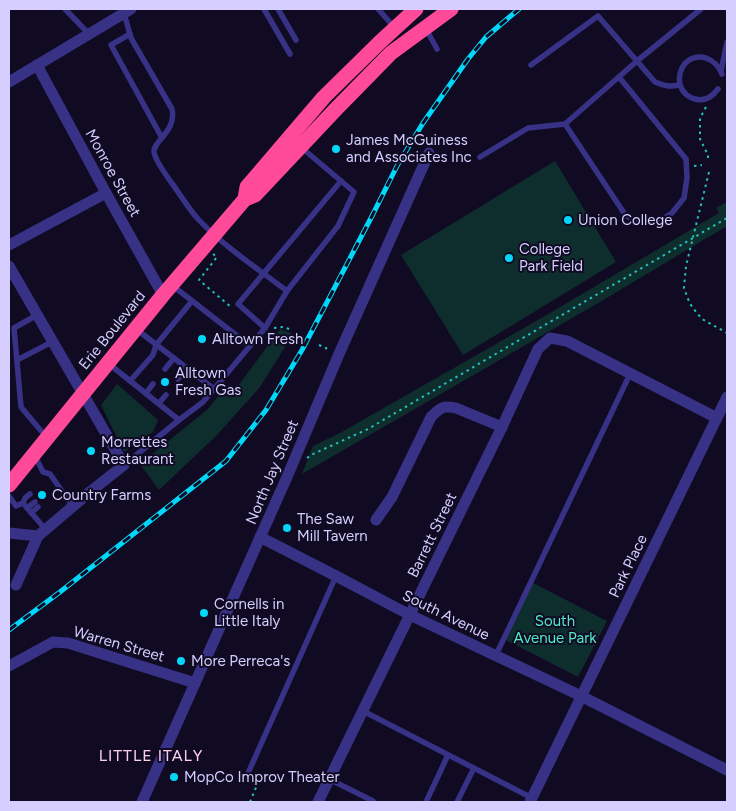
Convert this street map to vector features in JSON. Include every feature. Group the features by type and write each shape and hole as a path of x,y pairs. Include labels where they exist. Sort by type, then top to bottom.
{"highway":[{"name":"Erie Boulevard","path":"245,199 247,187 324,97 416,9"},
{"name":"Erie Boulevard","path":"9,485 214,234 245,199 255,195 392,53 451,9"}],"street":[{"path":"9,82 128,11"},
{"name":"Monroe Street","path":"37,65 106,193 168,290"},
{"name":"North Jay Street","path":"142,802 287,477 428,153"},
{"path":"9,245 106,193"},
{"path":"9,266 124,465 42,533 16,585"},
{"name":"Barrett Street","path":"322,801 329,780 502,428 538,350 550,338 567,341 630,374"},
{"path":"630,374 718,418"},
{"name":"Park Place","path":"531,800 727,397"},
{"path":"376,520 392,497 431,417 443,407 456,408 502,428"},
{"path":"9,533 42,533"},
{"name":"South Avenue","path":"260,537 410,615 581,696 727,770"},
{"name":"Warren Street","path":"9,666 53,642 68,643 195,683"}],"lane":[{"path":"65,9 89,34"},
{"path":"264,9 290,54"},
{"path":"278,9 296,40"},
{"path":"378,9 395,28"},
{"path":"480,157 528,128 565,124 619,76 701,9"},
{"path":"128,11 130,34 172,108 172,121 154,148 154,154 197,218 214,234 287,291"},
{"path":"531,65 598,16 655,82 670,87 680,85"},
{"path":"425,27 438,49"},
{"path":"130,34 111,45 162,138"},
{"path":"718,89 713,96 705,100 695,99 686,94 680,85 679,77 686,62 693,58 701,57 712,60 721,72 727,42"},
{"path":"565,124 626,216 646,222 659,221 672,213 684,198 687,178 686,160 619,76"},
{"path":"124,465 203,402 265,328 287,291 338,226 354,192 301,146"},
{"path":"265,328 238,304 341,181"},
{"path":"168,290 192,300 250,346"},
{"path":"130,381 153,355 156,345 192,300"},
{"path":"36,315 14,328 21,407 47,438"},
{"path":"136,329 214,389"},
{"path":"17,360 52,342"},
{"path":"165,369 174,358"},
{"path":"108,363 179,420"},
{"path":"178,379 187,369"},
{"path":"496,655 630,374"},
{"path":"146,393 153,384"},
{"path":"159,403 166,395"},
{"path":"34,454 44,472 50,474 73,506"},
{"path":"47,484 54,480"},
{"path":"53,494 60,489"},
{"path":"30,494 25,498 27,508 42,533"},
{"path":"9,496 16,506 27,508 37,505"},
{"path":"245,780 336,576"},
{"path":"363,711 474,768 531,800"},
{"path":"426,802 448,755"},
{"path":"457,802 474,768"},
{"path":"329,780 373,801"}],"path":[{"path":"706,106 700,118 700,138 708,159"},
{"path":"709,172 686,266 684,288 692,307 702,319 727,333"},
{"path":"305,460 310,455 368,428 727,218"},
{"path":"245,780 256,785 250,802"}],"green space":[{"name":"College Park Field","path":"555,161 616,262 463,355 401,255"},
{"path":"727,202 727,226 600,302 302,474 313,446 340,433 545,316 719,213 716,208"},
{"path":"280,329 293,334 260,387 216,436 159,490 140,464 208,409 225,388 233,393"},
{"path":"117,384 158,420 153,432 124,452 101,405"},
{"name":"South Avenue Park","path":"533,583 607,621 578,677 504,639"}],"railway":[{"path":"9,630 226,461 266,410 302,350 397,166 423,123 468,59 486,37 519,9"}],"place":[{"name":"James McGuiness and Associates Inc","path":"336,149"},
{"name":"Union College","path":"568,220"},
{"name":"College Park Field","path":"509,258"},
{"name":"Alltown Fresh","path":"202,339"},
{"name":"Alltown Fresh Gas","path":"165,382"},
{"name":"Morrettes Restaurant","path":"91,451"},
{"name":"Country Farms","path":"42,495"},
{"name":"The Saw Mill Tavern","path":"287,528"},
{"name":"Cornells in Little Italy","path":"204,613"},
{"name":"More Perreca's","path":"181,661"},
{"name":"MopCo Improv Theater","path":"174,777"}],"district":[{"name":"LITTLE ITALY","path":"151,755"}]}
